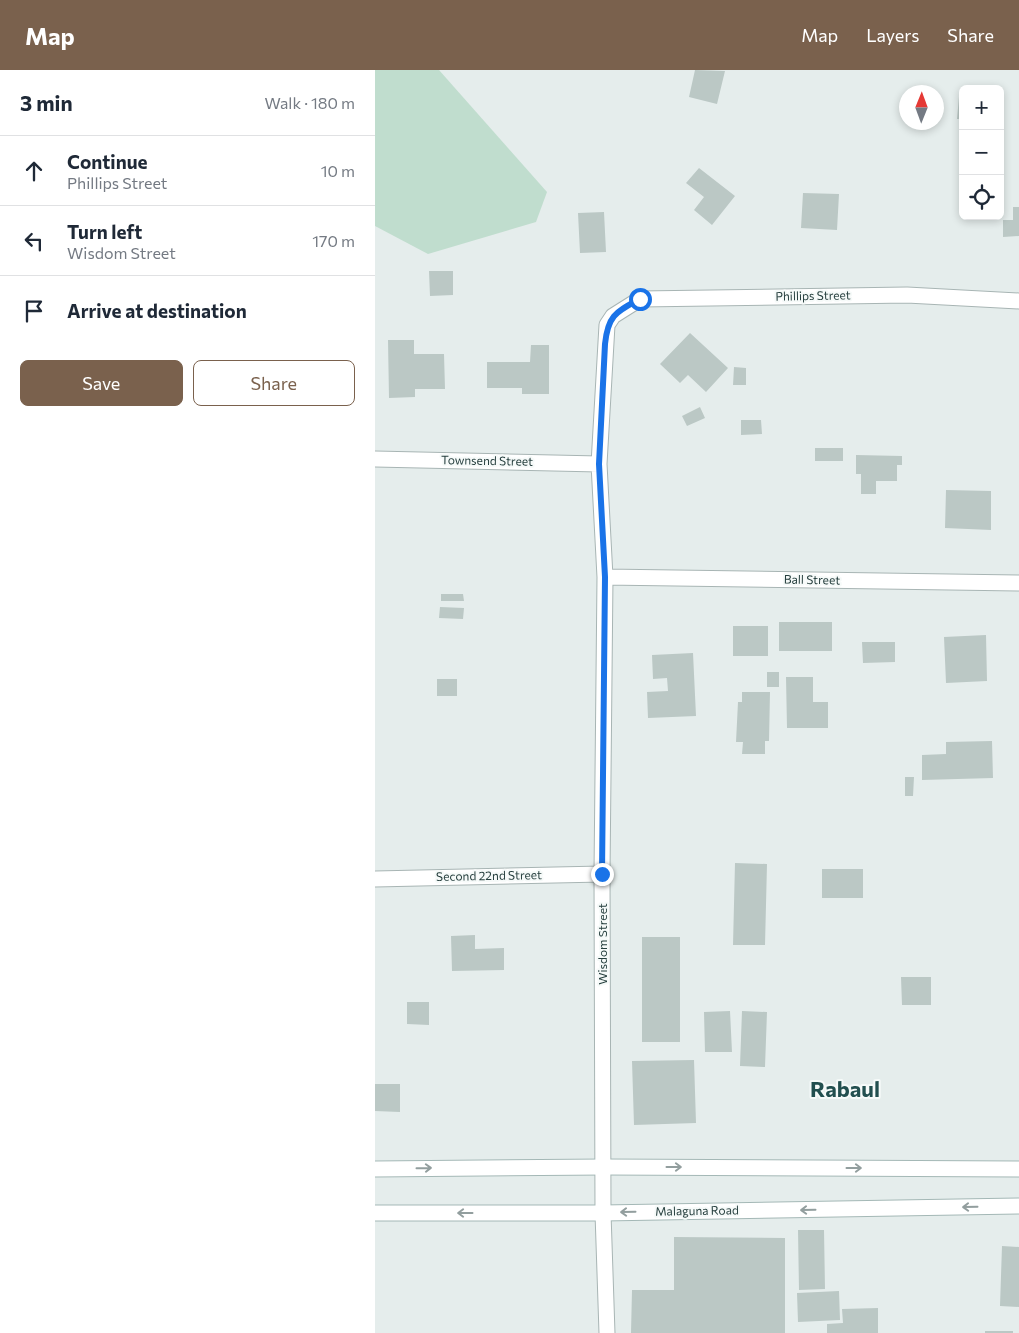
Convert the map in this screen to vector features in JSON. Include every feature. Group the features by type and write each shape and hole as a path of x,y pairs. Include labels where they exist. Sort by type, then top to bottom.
{"street":[{"name":"Phillips Street","path":"613,316 640,299 907,295 1019,301"},
{"name":"Wisdom Street","path":"607,1333 603,1213 605,1167 602,874 605,577 599,464 605,344 607,326 613,316"},
{"name":"Townsend Street","path":"375,459 599,464"},
{"name":"Ball Street","path":"605,577 1019,583"},
{"name":"Second 22nd Street","path":"375,879 602,874"},
{"path":"375,1169 605,1167 1019,1170"},
{"name":"Malaguna Road","path":"375,1213 603,1213 1019,1206"}],"green space":[{"path":"375,70 439,70 547,192 536,222 428,254 375,226"}],"building":[{"path":"695,70 725,71 717,104 689,97"},
{"path":"959,97 959,119 957,119"},
{"path":"699,168 735,196 712,225 694,210 704,197 686,183"},
{"path":"803,193 839,194 837,230 801,228"},
{"path":"1013,207 1019,207 1019,236 1003,237 1003,220 1013,220"},
{"path":"604,212 606,252 580,253 578,213"},
{"path":"429,271 453,271 453,295 430,296"},
{"path":"690,333 728,368 706,392 688,375 680,383 660,364"},
{"path":"388,340 414,340 414,354 444,354 445,389 415,389 415,397 389,398"},
{"path":"531,345 549,345 549,394 522,394 522,388 487,388 487,362 530,362"},
{"path":"734,367 746,368 746,385 733,385"},
{"path":"700,407 705,418 687,426 682,416"},
{"path":"741,420 761,420 762,434 741,435"},
{"path":"815,448 843,448 843,461 815,461"},
{"path":"856,455 902,456 902,465 897,465 897,481 876,481 876,494 861,494 861,474 856,474"},
{"path":"946,490 991,491 991,530 945,528"},
{"path":"441,594 463,594 464,601 441,601"},
{"path":"440,607 464,608 463,619 439,618"},
{"path":"779,622 832,622 832,651 779,651"},
{"path":"733,626 768,626 768,656 733,656"},
{"path":"986,635 987,681 946,683 944,637"},
{"path":"862,642 895,642 895,662 863,663"},
{"path":"693,653 696,716 648,718 647,692 668,691 667,678 653,679 652,655"},
{"path":"767,672 779,672 779,687 767,687"},
{"path":"786,677 813,677 813,702 828,702 828,728 787,728"},
{"path":"437,679 457,679 457,696 437,696"},
{"path":"742,692 770,692 769,741 765,741 765,754 742,754 743,742 736,742 738,702 742,702"},
{"path":"992,741 993,778 922,780 922,755 946,754 946,742"},
{"path":"905,777 914,777 913,796 905,796"},
{"path":"735,863 767,864 765,945 733,945"},
{"path":"822,869 863,869 863,898 822,898"},
{"path":"475,935 475,949 504,948 504,970 452,971 451,936"},
{"path":"642,937 680,937 680,1042 642,1042"},
{"path":"901,977 931,977 931,1005 902,1005"},
{"path":"407,1002 429,1002 429,1025 407,1024"},
{"path":"730,1011 732,1052 705,1052 704,1012"},
{"path":"742,1011 767,1012 765,1067 740,1066"},
{"path":"694,1060 696,1123 634,1125 632,1061"},
{"path":"375,1084 400,1084 400,1112 375,1111"},
{"path":"798,1230 824,1230 825,1289 799,1290"},
{"path":"674,1237 785,1238 785,1333 631,1333 632,1290 674,1290"},
{"path":"1002,1246 1019,1247 1019,1307 1000,1306"},
{"path":"839,1291 840,1320 798,1322 797,1293"},
{"path":"878,1308 878,1333 827,1333 827,1324 843,1323 842,1309"},
{"path":"985,1331 1013,1331 1013,1333 985,1333"}],"district":[{"name":"Rabaul","path":"845,1089"}],"route":[{"path":"602,874 605,577 599,464 605,344 607,326 613,316 640,299"}]}
